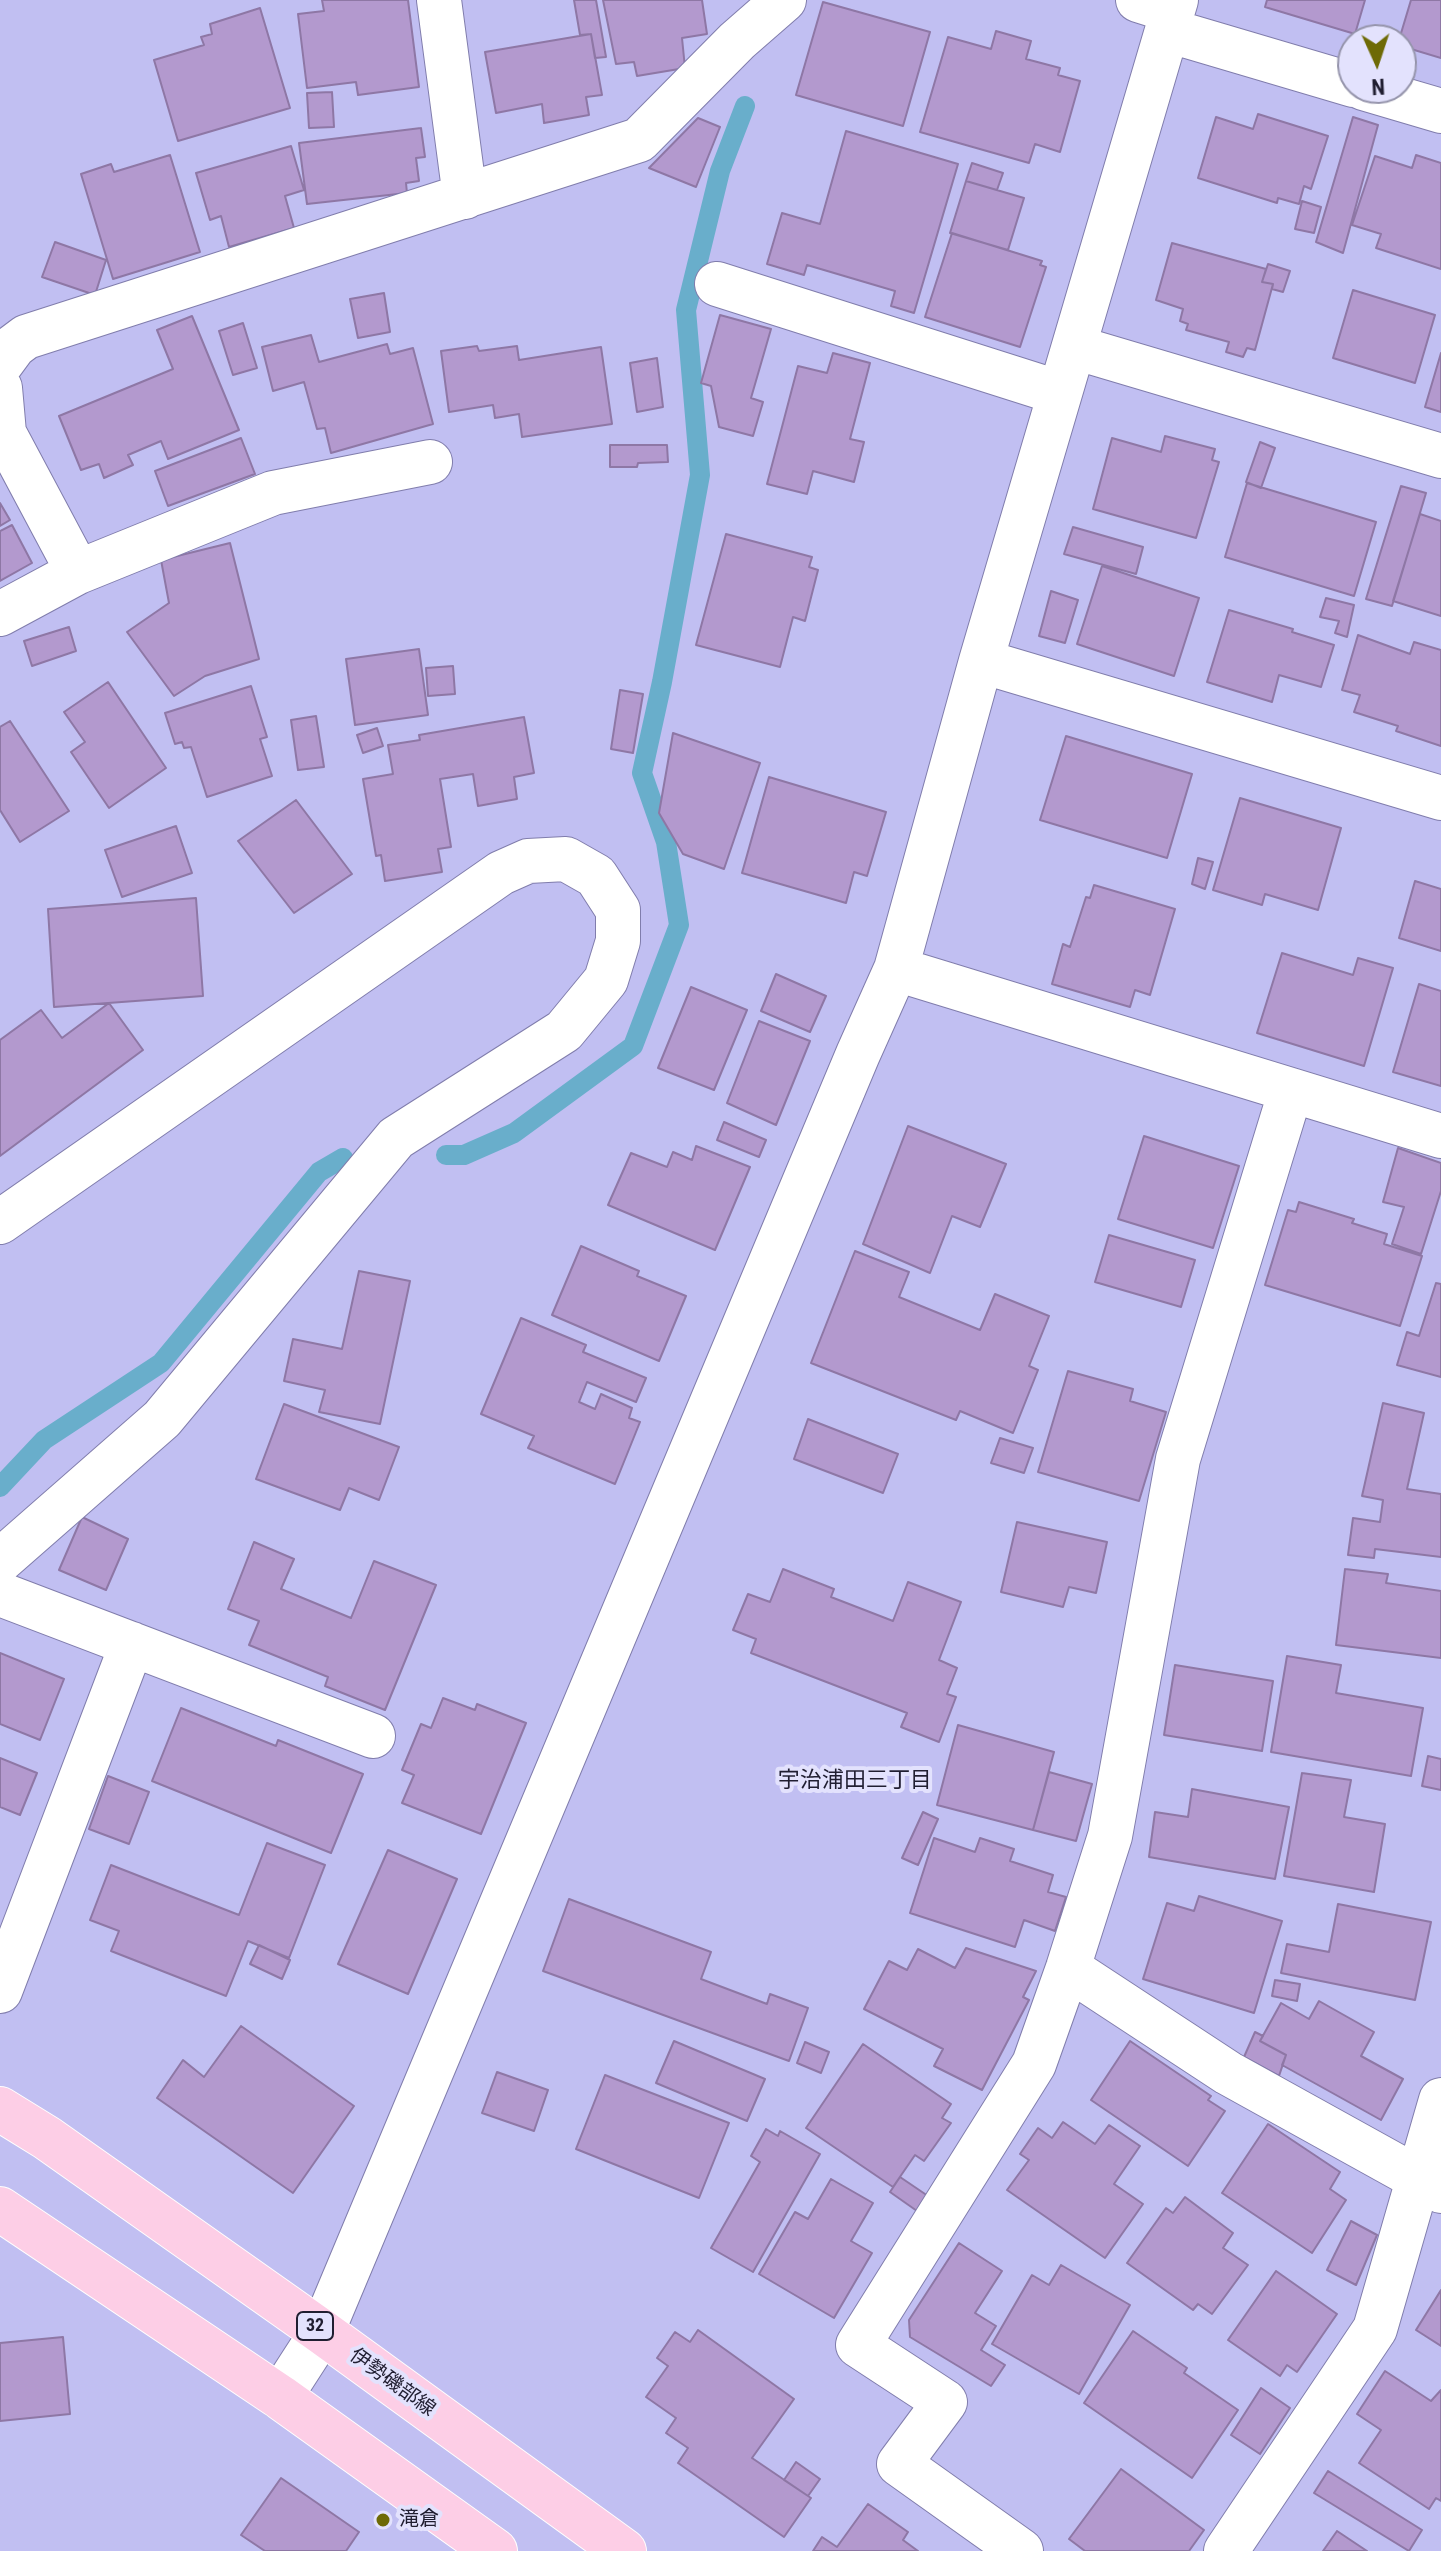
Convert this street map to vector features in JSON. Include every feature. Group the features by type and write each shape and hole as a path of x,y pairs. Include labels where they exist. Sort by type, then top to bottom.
{"main road":[{"name":"伊勢磯部線","path":"0,2109 47,2138 322,2332 624,2551"},
{"path":"0,2209 280,2397 495,2551"}],"street":[{"path":"439,0 465,197"},
{"path":"0,365 14,346 26,337 639,140 737,41 784,0"},
{"path":"280,2397 322,2332 896,969 981,661 1074,347 1163,10 1337,79"},
{"path":"1417,104 1441,111"},
{"path":"717,284 1060,393"},
{"path":"1074,347 1441,456"},
{"path":"0,388 2,433 78,572"},
{"path":"0,614 78,572 273,493 430,462"},
{"path":"981,661 1441,798"},
{"path":"0,1222 501,873 528,861 566,859 596,876 618,910 618,941 606,980 564,1031 396,1138 162,1419 0,1561"},
{"path":"896,969 1441,1136"},
{"path":"1021,2551 899,2464 945,2402 858,2345 1034,2064 1068,1968 1110,1836 1178,1459 1291,1090"},
{"path":"0,1594 373,1736"},
{"path":"0,1991 132,1644"},
{"path":"1068,1968 1228,2073 1430,2185"},
{"path":"1226,2551 1375,2329 1430,2185 1441,2100"}],"building":[{"path":"322,0 408,0 419,87 358,95 356,82 307,88 298,14 324,11"},
{"path":"574,0 596,0 606,57 595,58 591,34 580,35"},
{"path":"603,0 702,0 707,34 682,38 685,68 637,76 634,62 616,64"},
{"path":"1267,0 1365,0 1358,24 1337,24 1337,29 1265,7"},
{"path":"1411,0 1441,0 1441,58 1417,51 1417,24 1404,24"},
{"path":"823,2 930,32 903,126 796,95"},
{"path":"260,8 290,108 178,141 154,60 204,45 201,37 212,34 210,24"},
{"path":"996,31 1031,41 1026,59 1060,68 1058,75 1080,81 1060,152 1035,144 1029,163 920,132 948,37 991,49"},
{"path":"591,34 602,95 586,97 589,115 544,123 542,104 496,113 485,52"},
{"path":"332,92 334,127 309,128 307,93"},
{"path":"1258,114 1328,136 1311,189 1304,186 1299,204 1278,198 1277,203 1198,178 1216,117 1253,129"},
{"path":"1353,117 1378,125 1343,253 1316,242"},
{"path":"698,118 720,127 696,187 649,168"},
{"path":"421,128 425,157 416,158 419,181 406,183 407,193 307,204 299,143"},
{"path":"846,131 958,164 914,313 891,306 895,291 807,265 804,275 767,264 782,213 820,224"},
{"path":"291,146 304,190 285,196 294,228 229,247 221,216 210,220 196,173"},
{"path":"170,155 200,252 113,279 81,174 111,164 114,172"},
{"path":"1416,155 1441,163 1441,269 1376,248 1381,234 1352,225 1375,156 1412,168"},
{"path":"972,163 1003,173 997,190 966,181"},
{"path":"966,181 1024,198 1008,250 950,233"},
{"path":"1302,201 1321,207 1314,233 1295,229"},
{"path":"952,233 1042,261 1040,265 1046,267 1020,347 925,317"},
{"path":"55,242 106,260 95,295 42,277"},
{"path":"1172,243 1266,269 1262,282 1273,284 1255,350 1247,348 1243,357 1226,352 1229,342 1186,330 1188,324 1180,321 1183,309 1156,300"},
{"path":"1268,264 1290,271 1283,292 1272,289 1273,284 1262,282"},
{"path":"1353,290 1435,315 1415,383 1333,358"},
{"path":"384,293 390,332 358,338 350,299"},
{"path":"720,315 771,329 751,398 763,402 753,436 719,427 711,386 701,383"},
{"path":"192,316 239,430 168,459 161,441 128,455 133,465 104,478 99,464 81,470 59,416 173,369 157,330"},
{"path":"243,323 257,368 233,375 219,331"},
{"path":"311,335 319,362 387,344 390,354 413,348 433,424 331,453 325,428 317,429 304,382 273,391 262,347"},
{"path":"477,346 479,351 517,346 519,360 601,347 612,424 522,437 519,414 495,418 493,405 449,412 441,351"},
{"path":"833,353 870,363 850,439 864,442 854,482 813,471 807,494 767,484 798,366 827,373"},
{"path":"1441,353 1441,412 1425,407"},
{"path":"657,358 663,407 637,412 630,363"},
{"path":"1165,436 1215,449 1212,460 1219,462 1196,538 1093,509 1112,438 1161,452"},
{"path":"241,438 255,474 168,506 155,471"},
{"path":"1260,442 1275,448 1261,488 1246,482"},
{"path":"610,445 667,445 668,462 610,467"},
{"path":"1247,483 1376,522 1354,596 1225,557"},
{"path":"1401,486 1426,493 1392,606 1366,599"},
{"path":"0,503 10,520 0,526"},
{"path":"1420,514 1441,521 1441,616 1393,601"},
{"path":"12,525 32,563 0,581 0,531"},
{"path":"1073,527 1143,547 1136,574 1064,554"},
{"path":"726,534 812,557 809,567 818,570 805,621 793,617 780,667 696,645"},
{"path":"230,543 259,659 205,676 174,696 127,632 169,603 161,560"},
{"path":"1102,566 1199,598 1174,676 1077,644"},
{"path":"1051,591 1078,600 1065,643 1039,636"},
{"path":"1326,598 1354,605 1347,637 1335,633 1339,621 1320,617"},
{"path":"1229,610 1334,645 1321,687 1279,675 1272,702 1207,682"},
{"path":"69,627 76,651 32,666 24,641"},
{"path":"1358,635 1410,654 1414,642 1441,650 1441,746 1396,731 1398,726 1354,712 1360,695 1342,690"},
{"path":"419,649 428,715 355,725 346,659"},
{"path":"453,666 455,694 428,696 426,668"},
{"path":"108,682 166,768 109,808 71,752 85,742 64,712"},
{"path":"251,686 267,737 260,739 272,776 207,797 191,747 184,748 182,742 175,744 165,713"},
{"path":"620,690 643,694 633,753 611,749"},
{"path":"316,716 324,767 298,770 291,720"},
{"path":"524,717 534,773 514,777 517,799 478,806 473,774 440,779 451,847 438,849 442,872 385,881 381,855 376,856 363,779 393,774 388,745 420,740 419,735"},
{"path":"10,721 69,811 20,842 0,810 0,727"},
{"path":"377,728 383,746 363,753 357,735"},
{"path":"673,733 760,763 724,869 683,854 659,813"},
{"path":"1066,736 1192,774 1167,858 1040,820"},
{"path":"769,777 886,812 867,876 854,872 846,903 742,873"},
{"path":"1240,798 1341,828 1318,910 1265,894 1262,905 1213,890"},
{"path":"296,800 352,874 294,913 238,841"},
{"path":"176,826 192,873 122,897 105,850"},
{"path":"1198,858 1213,862 1205,889 1192,884"},
{"path":"1415,881 1441,889 1441,951 1399,938"},
{"path":"1094,885 1175,909 1150,995 1135,990 1130,1007 1052,984 1063,944 1070,947 1086,897 1090,898"},
{"path":"196,898 203,996 54,1007 48,909"},
{"path":"1282,953 1353,975 1358,958 1393,968 1364,1066 1257,1033"},
{"path":"776,974 826,996 810,1032 761,1011"},
{"path":"1419,984 1441,991 1441,1086 1393,1072"},
{"path":"691,987 747,1010 714,1090 658,1068"},
{"path":"109,1003 143,1050 0,1156 0,1040 41,1010 62,1038"},
{"path":"759,1021 810,1041 776,1125 727,1103"},
{"path":"724,1122 766,1140 759,1157 717,1140"},
{"path":"908,1126 1006,1164 980,1227 952,1216 930,1273 863,1244"},
{"path":"1144,1136 1239,1166 1213,1248 1118,1219"},
{"path":"696,1146 750,1167 715,1250 608,1205 631,1153 667,1167 673,1152 692,1160"},
{"path":"1398,1148 1441,1163 1441,1191 1421,1254 1392,1244 1404,1207 1383,1202"},
{"path":"1299,1202 1354,1219 1352,1223 1387,1234 1384,1244 1422,1256 1400,1326 1265,1285 1288,1210 1296,1212"},
{"path":"1109,1235 1195,1260 1181,1307 1095,1282"},
{"path":"581,1246 639,1271 637,1276 686,1296 659,1361 552,1315"},
{"path":"855,1251 909,1272 899,1297 980,1330 995,1294 1049,1316 1029,1366 1038,1370 1013,1433 960,1411 956,1420 811,1363"},
{"path":"359,1271 410,1281 380,1424 319,1412 325,1390 284,1381 293,1339 342,1349"},
{"path":"1436,1283 1441,1284 1441,1377 1397,1365 1407,1332 1419,1336"},
{"path":"521,1318 586,1345 583,1352 646,1378 636,1402 587,1382 579,1402 595,1409 601,1394 632,1408 629,1418 640,1422 615,1484 528,1448 534,1436 481,1414"},
{"path":"1068,1371 1133,1389 1130,1401 1166,1412 1139,1501 1038,1472"},
{"path":"1383,1403 1424,1413 1407,1489 1441,1494 1441,1557 1375,1549 1374,1558 1348,1555 1353,1518 1380,1522 1383,1500 1362,1496"},
{"path":"284,1404 399,1447 379,1500 349,1488 340,1510 256,1479"},
{"path":"808,1419 898,1454 883,1493 794,1459"},
{"path":"1000,1438 1033,1448 1024,1473 991,1463"},
{"path":"82,1517 128,1539 106,1590 59,1570"},
{"path":"1017,1522 1107,1542 1096,1593 1069,1587 1063,1607 1001,1592"},
{"path":"254,1542 294,1559 281,1589 351,1618 374,1561 436,1585 385,1710 325,1686 328,1677 249,1645 259,1621 228,1609"},
{"path":"783,1569 834,1589 831,1597 893,1621 908,1582 961,1602 939,1660 957,1668 947,1694 956,1697 939,1742 901,1727 907,1713 751,1653 756,1639 733,1630 748,1594 770,1602"},
{"path":"1345,1569 1388,1574 1386,1583 1441,1591 1441,1658 1336,1645"},
{"path":"0,1653 64,1679 40,1740 0,1724"},
{"path":"1287,1656 1341,1665 1336,1693 1423,1708 1411,1776 1271,1752"},
{"path":"1175,1665 1273,1681 1262,1751 1164,1735"},
{"path":"443,1698 475,1710 477,1704 526,1723 481,1834 402,1803 414,1775 402,1770 421,1724 431,1728"},
{"path":"181,1708 276,1746 278,1740 363,1774 331,1853 152,1781"},
{"path":"958,1725 1054,1752 1033,1830 937,1805"},
{"path":"1428,1756 1441,1759 1441,1790 1422,1786"},
{"path":"0,1758 37,1773 20,1815 0,1807"},
{"path":"1049,1772 1092,1784 1076,1841 1033,1830"},
{"path":"1302,1773 1351,1780 1344,1817 1385,1824 1374,1892 1284,1876"},
{"path":"108,1776 149,1792 129,1844 89,1829"},
{"path":"1192,1789 1289,1807 1275,1879 1149,1857 1155,1812 1188,1817"},
{"path":"923,1812 938,1819 918,1865 902,1858"},
{"path":"934,1838 975,1852 980,1838 1014,1849 1010,1861 1053,1875 1048,1892 1066,1897 1055,1931 1024,1920 1015,1947 910,1913"},
{"path":"267,1843 325,1865 289,1958 248,1941 226,1996 111,1951 119,1931 90,1920 111,1865 239,1915"},
{"path":"388,1850 457,1879 408,1994 338,1964"},
{"path":"1199,1896 1282,1921 1254,2013 1143,1979 1167,1903 1194,1911"},
{"path":"569,1899 711,1952 701,1979 767,2004 770,1994 808,2008 789,2061 543,1971"},
{"path":"1338,1904 1431,1922 1415,2000 1281,1973 1287,1944 1329,1952"},
{"path":"259,1945 290,1960 282,1979 250,1964"},
{"path":"966,1948 1036,1971 1023,1997 1029,2000 982,2090 934,2066 943,2049 864,2009 889,1961 907,1970 918,1949 955,1968"},
{"path":"1275,1980 1300,1984 1297,2001 1272,1996"},
{"path":"1319,2001 1374,2032 1361,2056 1403,2079 1381,2120 1282,2065 1286,2055 1260,2041 1281,2003 1309,2019"},
{"path":"241,2026 354,2106 293,2193 157,2098 183,2060 204,2077"},
{"path":"1255,2032 1263,2036 1260,2041 1286,2055 1279,2076 1244,2057"},
{"path":"674,2041 765,2079 747,2121 656,2083"},
{"path":"1130,2041 1211,2096 1208,2100 1225,2111 1188,2166 1091,2100"},
{"path":"805,2042 829,2052 821,2073 797,2063"},
{"path":"863,2044 951,2104 942,2118 951,2123 924,2161 915,2155 893,2187 806,2128"},
{"path":"497,2072 548,2090 534,2131 482,2113"},
{"path":"605,2075 729,2123 699,2198 576,2149"},
{"path":"1063,2122 1095,2144 1109,2125 1140,2146 1114,2184 1143,2204 1105,2258 1007,2190 1029,2160 1020,2154 1038,2128 1052,2138"},
{"path":"1268,2124 1340,2172 1330,2189 1346,2200 1312,2253 1222,2193"},
{"path":"766,2129 778,2136 780,2131 820,2154 753,2272 711,2248 760,2162 751,2156"},
{"path":"900,2177 928,2196 917,2211 890,2192"},
{"path":"831,2179 873,2203 851,2241 872,2253 834,2318 759,2274 795,2212 808,2219"},
{"path":"1185,2197 1233,2233 1223,2248 1248,2265 1212,2314 1198,2304 1193,2310 1127,2263 1166,2208 1173,2213"},
{"path":"1351,2221 1377,2235 1356,2285 1327,2270"},
{"path":"959,2243 1002,2271 975,2313 996,2326 981,2350 1005,2365 991,2386 910,2337 909,2320"},
{"path":"1061,2265 1130,2305 1079,2394 992,2344 1032,2275 1049,2285"},
{"path":"1276,2271 1337,2314 1297,2372 1287,2365 1280,2376 1228,2340"},
{"path":"1441,2290 1441,2346 1416,2330"},
{"path":"698,2330 794,2399 752,2458 811,2498 784,2537 678,2463 688,2448 666,2433 676,2418 646,2397 668,2366 657,2358 675,2332 690,2342"},
{"path":"1133,2331 1187,2368 1184,2373 1238,2410 1192,2478 1084,2403"},
{"path":"63,2337 70,2414 0,2421 0,2343"},
{"path":"1385,2371 1431,2401 1441,2390 1441,2501 1436,2498 1429,2509 1359,2463 1381,2430 1357,2414"},
{"path":"1261,2388 1290,2408 1260,2454 1231,2435"},
{"path":"796,2462 820,2479 808,2496 784,2480"},
{"path":"1121,2469 1204,2530 1189,2551 1085,2551 1069,2539"},
{"path":"1328,2471 1422,2530 1409,2551 1314,2493"},
{"path":"281,2478 359,2532 346,2551 265,2551 241,2535"},
{"path":"868,2504 908,2532 903,2540 918,2551 813,2551 822,2537 837,2547"},
{"path":"1337,2531 1367,2551 1323,2551"}],"waterway":[{"path":"446,1155 464,1155 514,1133 633,1046 679,925 666,842 642,773 700,475 686,310 720,171 745,106"},
{"path":"0,1487 44,1440 161,1363 319,1172 343,1158"}],"place":[{"name":"滝倉","path":"383,2520"}],"district":[{"name":"宇治浦田三丁目","path":"855,1781"}]}
